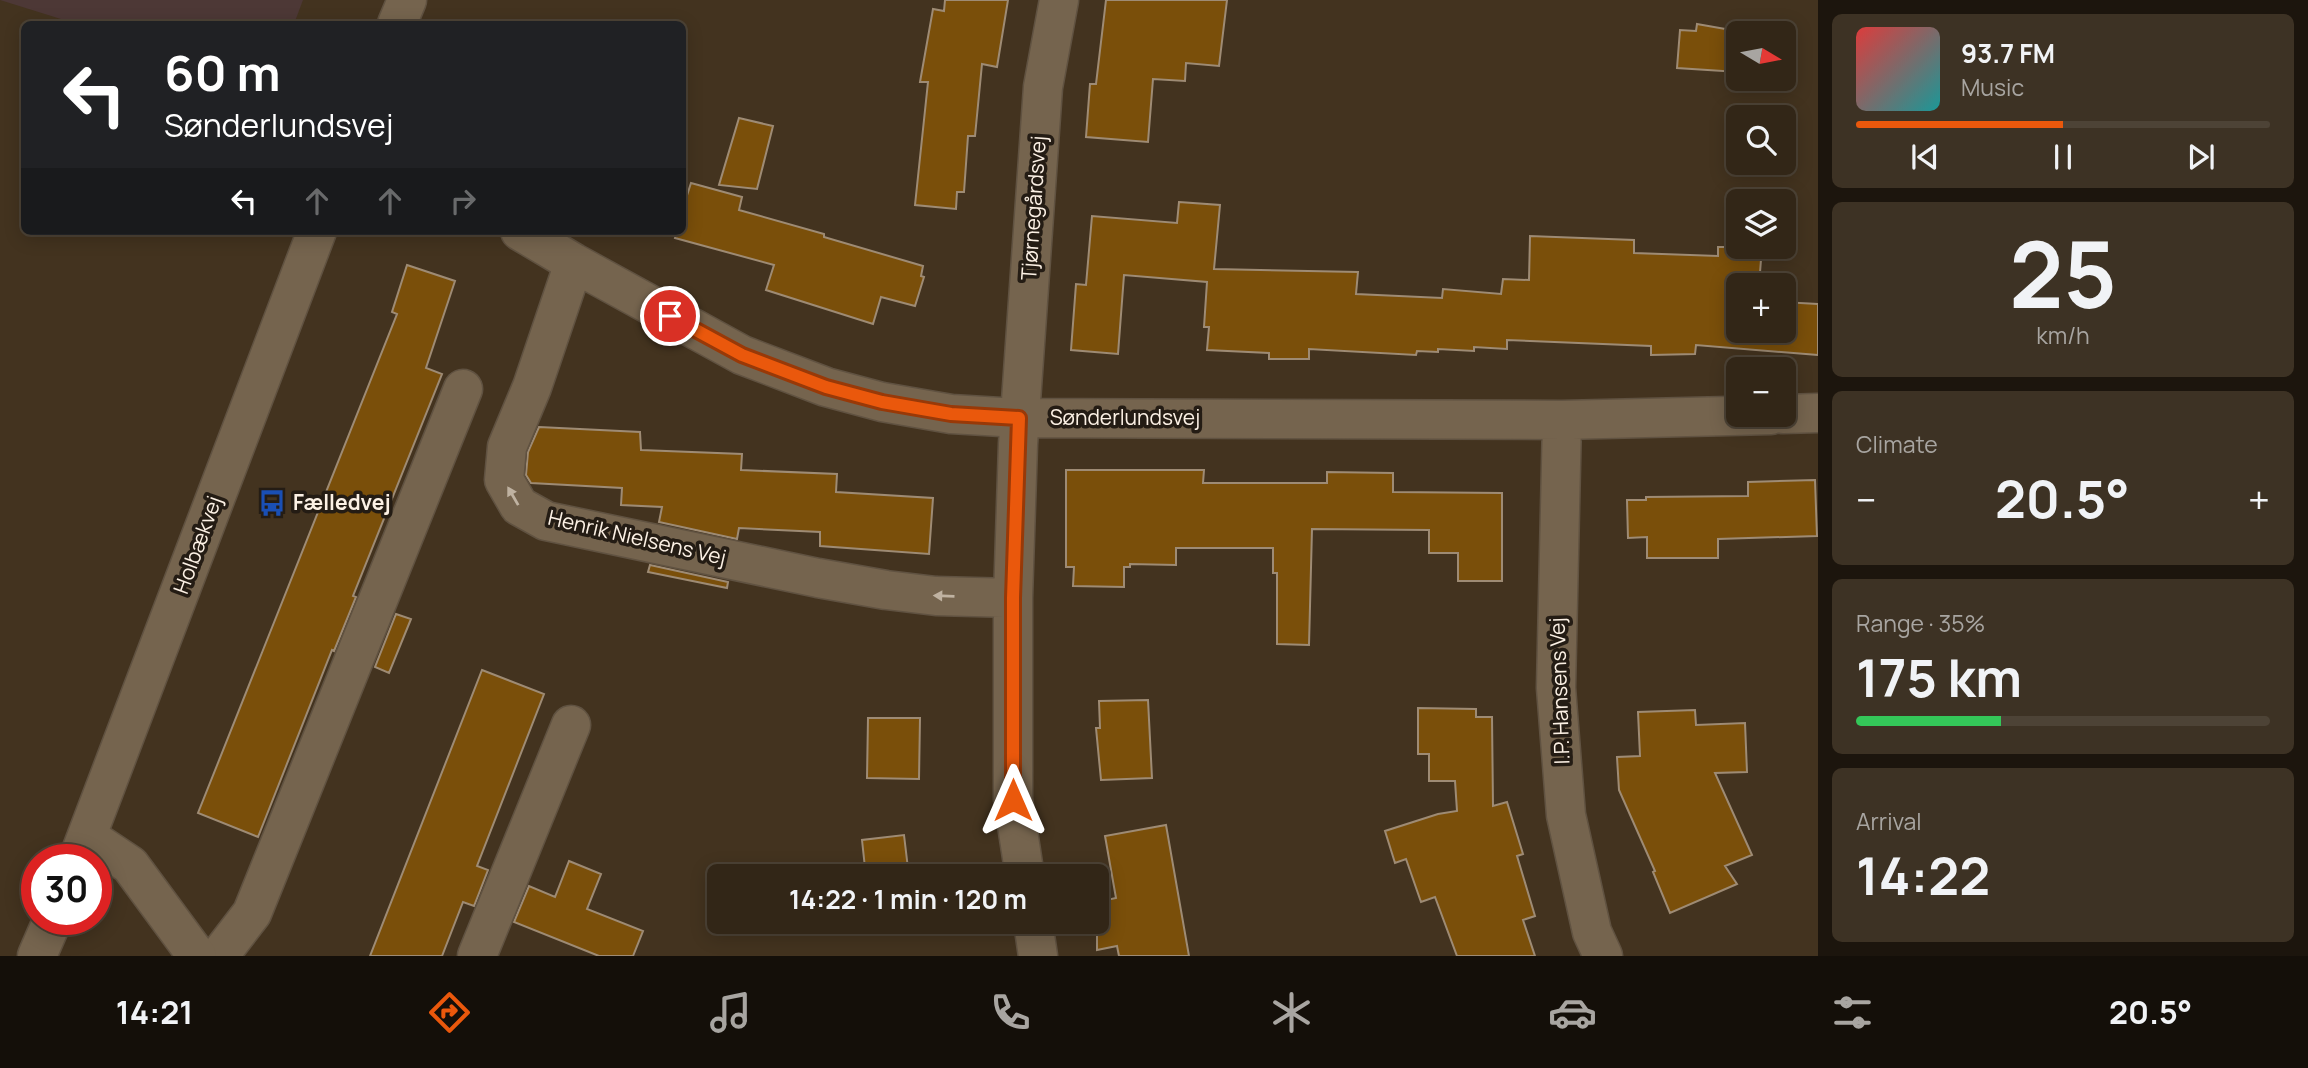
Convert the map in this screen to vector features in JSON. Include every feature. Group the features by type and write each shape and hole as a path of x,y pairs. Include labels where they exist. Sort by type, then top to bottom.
{"street":[{"path":"398,21 407,0"},
{"name":"Tjørnegårdsvej","path":"1019,418 1042,87 1059,0"},
{"name":"Holbækvej","path":"85,844 315,235"},
{"name":"Sønderlundsvej","path":"527,235 742,355 826,387 882,402 951,414 1019,418 1562,420 1726,416"},
{"name":"Henrik Nielsens Vej","path":"573,263 532,387 507,447 504,480 519,506 546,521 818,578 936,597 1013,598"},
{"path":"219,956 252,913 463,389"},
{"path":"1796,414 1818,414"},
{"path":"1019,418 1013,598 1013,800 1023,864"},
{"name":"I.P. Hansens Vej","path":"1562,420 1556,688 1566,816 1592,932 1603,956"},
{"path":"477,956 571,725"},
{"path":"112,858 130,865 197,956"},
{"path":"1035,934 1038,956"},
{"path":"37,956 46,935"}],"shaded area":[{"path":"0,0 303,0 295,21 67,21"}],"building":[{"path":"945,0 1008,0 997,67 982,64 975,136 968,136 964,192 957,192 956,209 915,205 928,82 920,82 933,9 944,11"},
{"path":"1106,0 1227,0 1219,66 1186,63 1185,81 1153,79 1148,142 1086,137 1090,84 1096,84"},
{"path":"1697,24 1726,29 1726,71 1677,68 1680,30 1696,31"},
{"path":"739,118 773,126 757,189 719,185"},
{"path":"691,183 742,197 739,210 923,266 921,276 924,277 915,306 881,297 873,324 766,290 774,265 675,238 676,235 686,235 686,199"},
{"path":"1179,202 1220,205 1214,269 1358,272 1356,294 1442,298 1443,289 1501,294 1503,279 1529,280 1530,236 1634,240 1634,253 1718,256 1718,247 1726,247 1726,259 1761,259 1760,273 1726,273 1726,343 1796,343 1796,303 1818,304 1818,355 1696,345 1695,354 1651,355 1651,346 1507,340 1507,349 1438,349 1438,352 1417,351 1416,355 1309,349 1309,359 1269,359 1269,353 1207,350 1209,327 1204,327 1207,282 1124,275 1118,354 1071,350 1076,284 1086,285 1092,216 1177,223"},
{"path":"407,265 455,281 426,368 442,374 353,596 356,597 334,651 332,650 258,837 198,813 397,314 392,312"},
{"path":"539,427 640,432 641,450 742,454 741,470 837,474 836,492 933,498 929,554 820,546 820,532 739,528 737,539 659,522 662,507 621,505 622,488 531,483 526,475 528,452"},
{"path":"1066,470 1204,470 1203,483 1327,483 1327,472 1393,473 1393,492 1502,493 1502,581 1458,581 1458,553 1429,553 1429,530 1312,529 1309,645 1277,644 1277,573 1273,573 1273,548 1176,548 1176,565 1130,564 1130,567 1124,567 1124,587 1073,586 1074,567 1066,567"},
{"path":"1815,480 1817,536 1718,539 1718,558 1647,558 1647,537 1628,538 1627,500 1646,500 1646,497 1748,496 1748,482"},
{"path":"650,565 728,582 727,588 648,572"},
{"path":"396,614 411,619 389,673 375,667"},
{"path":"482,670 544,694 477,866 488,870 474,906 463,902 442,956 370,956"},
{"path":"1148,700 1152,778 1101,780 1096,728 1100,728 1099,701"},
{"path":"1418,708 1476,709 1476,717 1492,717 1493,806 1507,802 1523,854 1517,856 1535,916 1523,920 1535,956 1457,956 1435,897 1421,902 1406,859 1395,863 1385,831 1438,814 1457,811 1455,781 1429,781 1429,754 1418,754"},
{"path":"1695,710 1696,725 1745,723 1747,772 1715,773 1752,855 1725,866 1737,884 1670,913 1653,872 1655,871 1619,790 1617,757 1640,756 1638,712"},
{"path":"868,718 920,718 919,779 867,778"},
{"path":"1166,825 1189,956 1119,956 1117,946 1097,950 1097,934 1109,934 1109,899 1116,898 1105,836"},
{"path":"904,835 907,864 865,864 862,840"},
{"path":"569,861 601,874 587,909 643,931 633,956 599,956 514,922 529,886 555,897"}],"place":[{"name":"Fælledvej","path":"272,503"}],"route":[{"path":"670,316 742,355 826,387 882,402 951,414 1019,418 1013,598 1013,800"}]}
